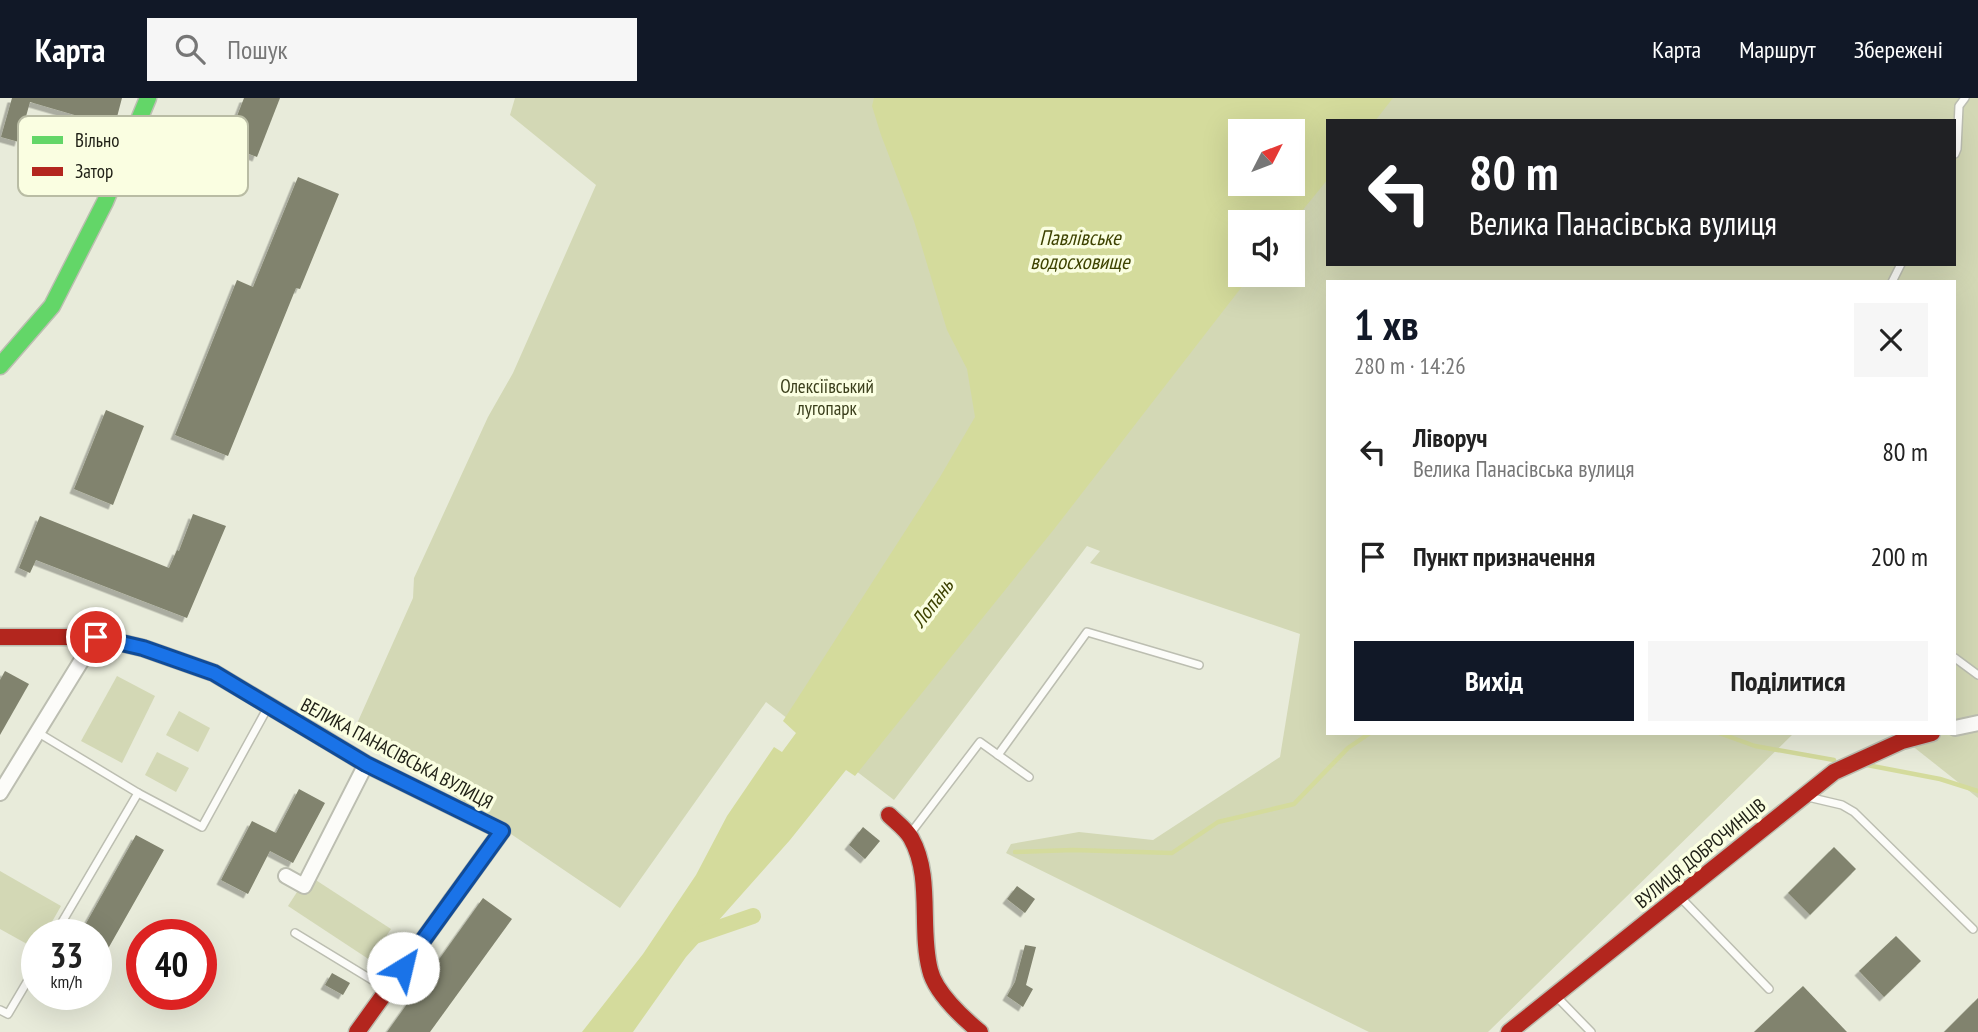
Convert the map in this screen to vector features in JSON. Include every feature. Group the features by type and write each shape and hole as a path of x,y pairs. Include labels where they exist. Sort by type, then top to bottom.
{"street":[{"path":"141,116 148,98"},
{"path":"0,366 52,306 107,196"},
{"path":"0,793 96,637"},
{"name":"ВЕЛИКА ПАНАСІВСЬКА ВУЛИЦЯ","path":"0,638 96,637 143,648 214,673 366,764 502,831 357,1032"},
{"path":"1956,728 1978,723"},
{"name":"ВУЛИЦЯ ДОБРОЧИНЦІВ","path":"1509,1032 1846,765 1902,741 1924,735"},
{"path":"286,876 304,886 366,764"},
{"path":"889,815 910,835 918,852 922,870 925,936 930,973 955,1011 980,1032"}],"lane":[{"path":"1956,152 1959,106 1965,98"},
{"path":"998,755 1087,632 1199,665"},
{"path":"1956,659 1978,675"},
{"path":"37,732 138,793 202,827 268,707"},
{"path":"910,835 980,742 1029,777"},
{"path":"64,919 138,793"},
{"path":"1804,796 1842,805 1854,812 1973,929"},
{"path":"1679,896 1769,989"},
{"path":"295,933 387,990"},
{"path":"0,1010 8,1014 21,992"},
{"path":"1556,995 1591,1032"}],"green space":[{"name":"Олексіївський лугопарк","path":"515,98 1978,98 1978,798 1899,735 1956,735 1956,280 1326,280 1326,735 1792,735 1488,1032 1369,1032 1006,853 1011,844 1079,832 1153,840 1280,757 1300,634 1090,563 1100,551 1087,546 894,800 766,702 620,908 355,728 413,598 414,578 488,417 513,373 596,185 510,115"},
{"path":"117,676 155,696 122,763 81,741"},
{"path":"179,711 210,728 198,752 166,735"},
{"path":"157,752 189,768 176,792 145,775"},
{"path":"0,871 61,906 54,919 21,919 21,941 0,929"},
{"path":"308,875 391,929 370,960 288,906"}],"water":[{"name":"Павлівське водосховище","path":"874,98 1393,98 1377,119 1326,119 1326,181 1303,210 1228,210 1228,287 1242,287 1055,528 855,776 846,770 790,840 686,957 633,1032 582,1032 643,954 696,875 727,816 774,747 782,752 796,733 783,721 940,477 975,417 967,369 947,330 914,221 881,135 872,106"}],"building":[{"path":"12,98 122,98 117,116 78,116 30,102 26,116 18,116 18,142 1,137"},
{"path":"244,98 280,98 257,157 248,154 248,116 237,116"},
{"path":"298,177 339,194 300,289 296,288 228,456 175,435 237,280 253,287"},
{"path":"106,410 144,426 113,505 74,489"},
{"path":"193,514 226,526 187,618 36,560 30,573 19,568 40,516 169,568 177,550 179,551"},
{"path":"5,671 29,684 0,735 0,680"},
{"path":"299,789 325,803 293,863 270,851 248,894 221,880 252,821 276,833"},
{"path":"863,827 880,841 865,859 849,845"},
{"path":"136,835 164,850 112,942 112,919 88,919"},
{"path":"1834,847 1856,869 1810,915 1788,893"},
{"path":"1017,886 1035,899 1025,913 1007,899"},
{"path":"483,898 512,919 430,1032 387,1032"},
{"path":"1896,936 1921,961 1884,997 1859,971"},
{"path":"1025,945 1036,947 1026,985 1033,989 1023,1007 1007,996 1015,982"},
{"path":"332,973 350,983 343,995 325,985"},
{"path":"1803,986 1847,1032 1754,1032"},
{"path":"1978,998 1978,1032 1944,1032"}],"waterway":[{"path":"1015,852 1073,850 1172,853 1218,822 1294,804 1348,748 1367,735"},
{"path":"1725,735 1755,746 1834,760"},
{"path":"1867,765 1940,779 1978,791"},
{"path":"689,938 753,916"}],"traffic: fast":[{"path":"141,116 148,98"},
{"path":"0,366 52,306 107,196"},
{"path":"323,738 366,764 502,831 452,900"}],"traffic: jam":[{"path":"0,637 96,637 143,648 214,673 323,738"},
{"path":"1509,1032 1834,772 1902,741 1924,735"},
{"path":"889,815 909,835 918,853 924,886 927,954 933,978 951,1004 980,1032"},
{"path":"357,1032 452,900"}],"route":[{"path":"96,637 143,648 214,673 366,764 502,831 403,968"}],"water label":[{"name":"Лопань","path":"932,603"}]}
